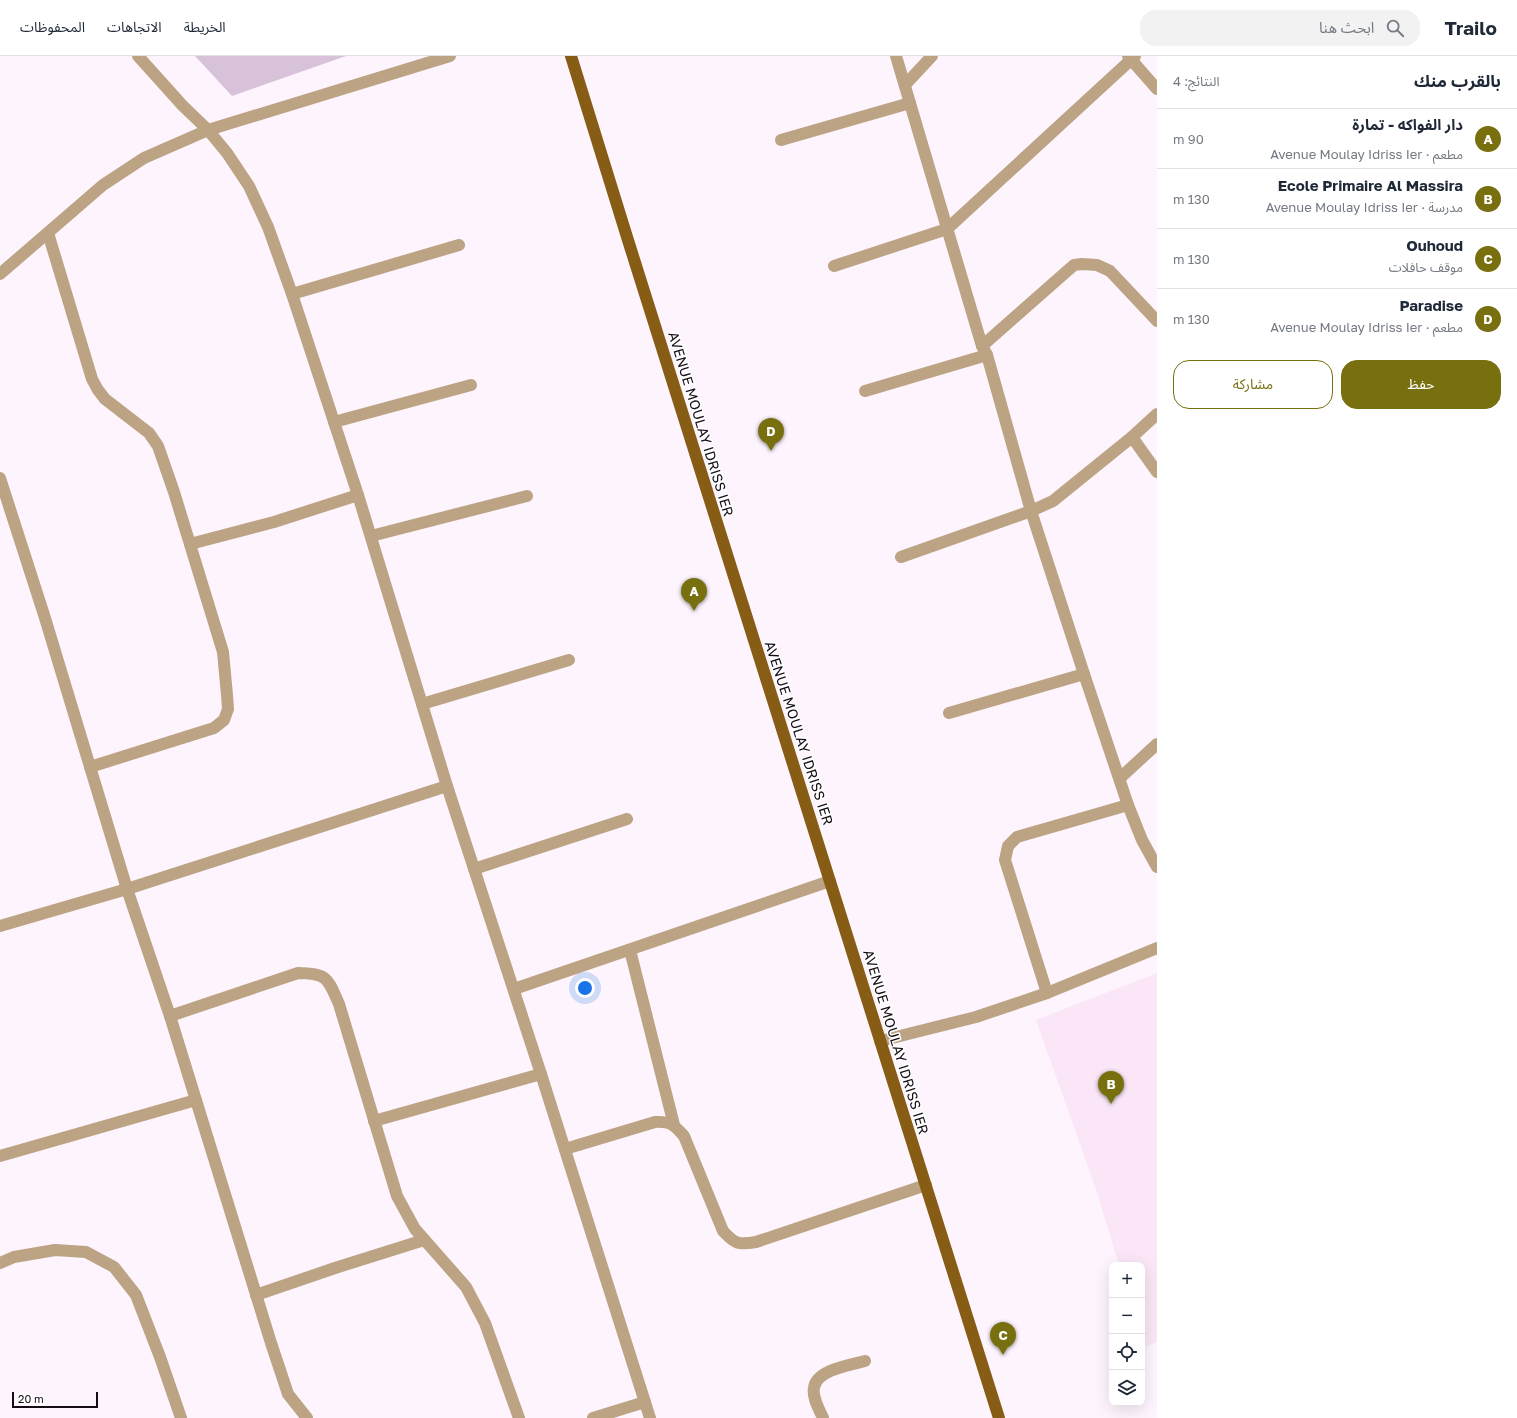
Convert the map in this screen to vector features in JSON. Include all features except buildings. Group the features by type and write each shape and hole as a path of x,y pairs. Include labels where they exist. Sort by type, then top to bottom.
{"main road":[{"name":"AVENUE MOULAY IDRISS IER","path":"571,56 626,237 999,1418"}],"street":[{"path":"138,56 183,106 208,130 227,153 249,186 268,227 292,294 358,495 447,786 542,1074 650,1418"},
{"path":"0,274 103,185 144,158 208,130 450,56"},
{"path":"896,56 1032,511 1084,674 1128,805 1142,840 1157,867"},
{"path":"905,85 932,56"},
{"path":"834,266 947,229 1132,57 1157,89"},
{"path":"782,140 910,103"},
{"path":"48,233 92,379 105,399 150,433 158,446 174,492 222,652 227,695 228,709 224,720 214,728 90,767"},
{"path":"292,294 459,245"},
{"path":"866,391 984,350 1074,265 1097,265 1110,271 1157,321"},
{"path":"334,422 471,385"},
{"path":"901,557 1032,511 1053,500 1132,437 1157,414"},
{"path":"1132,437 1157,472"},
{"path":"0,478 288,1394 307,1418"},
{"path":"190,544 274,522 358,495"},
{"path":"371,536 527,496"},
{"path":"422,704 569,660"},
{"path":"949,713 1084,674"},
{"path":"1120,778 1157,744"},
{"path":"0,926 128,889 447,786"},
{"path":"1047,993 1005,860 1008,846 1017,837 1128,805"},
{"path":"474,869 627,819"},
{"path":"514,989 830,881"},
{"path":"880,1042 976,1017 1047,993 1157,949"},
{"path":"630,950 674,1125"},
{"path":"170,1016 298,973 314,973 323,976 328,981 339,1004 397,1196 415,1229 466,1287 485,1323 519,1418"},
{"path":"374,1121 542,1074"},
{"path":"0,1156 196,1100"},
{"path":"565,1149 655,1122 666,1122 674,1125 684,1136 723,1231 738,1244 756,1242 926,1185"},
{"path":"256,1295 424,1240"},
{"path":"0,1263 14,1257 55,1250 86,1252 114,1267 136,1295 160,1357 181,1418"},
{"path":"823,1418 815,1398 814,1388 817,1379 826,1373 865,1360"},
{"path":"593,1418 645,1402"}],"shaded area":[{"path":"1157,973 1157,1342 1145,1347 1145,1262 1118,1262 1096,1189 1036,1020"}],"place":[{"name":"Paradise","path":"771,451"},
{"name":"دار الفواكه - تمارة","path":"694,611"},
{"name":"Ecole Primaire Al Massira","path":"1111,1104"},
{"name":"Ouhoud","path":"1003,1355"}]}
